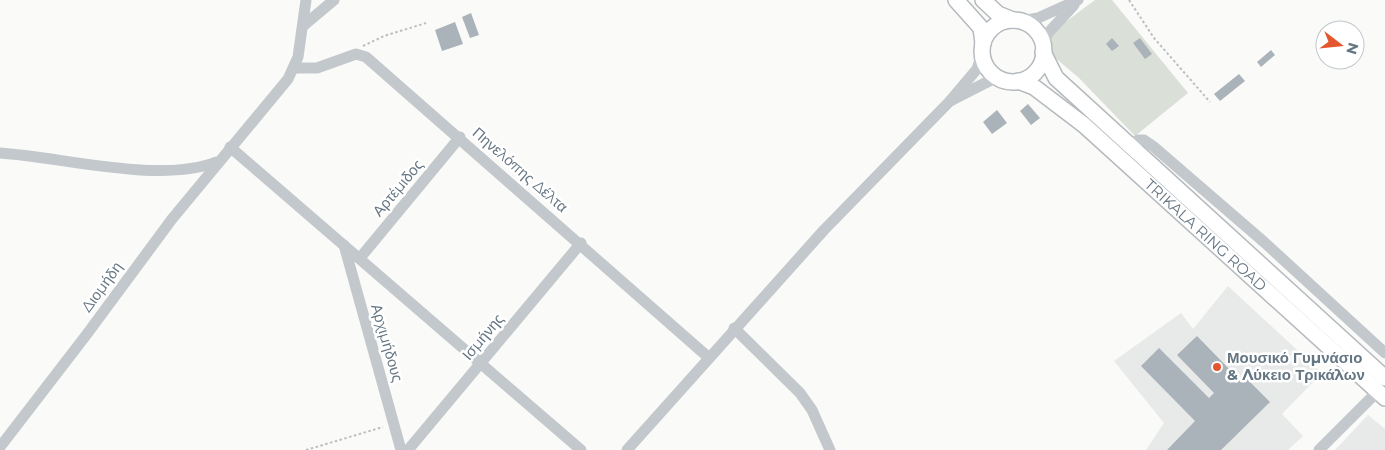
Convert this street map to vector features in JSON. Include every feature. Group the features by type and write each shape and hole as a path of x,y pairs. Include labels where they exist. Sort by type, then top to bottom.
{"main road":[{"path":"956,0 981,28 988,69 997,77 1009,82 1018,81 1032,74 1038,68 1043,48"},
{"path":"983,0 998,14 1035,29 1056,78 1131,145 1383,389"},
{"path":"983,48 990,30 996,25 1017,21"},
{"name":"TRIKALA RING ROAD","path":"1018,81 1034,87 1084,125 1383,389"}],"street":[{"path":"306,0 303,26 294,68 317,68 356,54"},
{"path":"303,26 334,0"},
{"path":"1017,21 1038,18 1078,0"},
{"path":"1043,48 1048,33 1078,0"},
{"path":"627,450 636,445 734,328 850,203 950,100 977,69 983,48"},
{"name":"Πηνελόπης Δέλτα","path":"356,54 366,57 375,63 708,357"},
{"name":"Διομήδη","path":"0,446 87,334 172,219 218,161 275,95 294,68"},
{"path":"950,100 997,77"},
{"name":"Αρτέμιδος","path":"360,258 460,137"},
{"path":"1131,145 1138,140 1144,140 1154,147 1264,242 1385,353"},
{"path":"230,147 581,450"},
{"path":"0,152 158,171 197,168 218,161"},
{"name":"Ισμήνης","path":"408,450 581,243"},
{"name":"Αρχιμήδους","path":"344,244 401,450"},
{"path":"734,328 800,393 812,410 830,450"},
{"path":"1319,450 1383,389"}],"path":[{"path":"1129,0 1154,38 1210,102"},
{"path":"356,54 370,42 426,23"},
{"path":"306,450 394,424"}],"shaded area":[{"path":"1095,0 1112,0 1188,93 1135,136 1048,49 1052,32"},
{"name":"Μουσικό Γυμνάσιο & Λύκειο Τρικάλων","path":"1228,286 1322,373 1282,414 1303,436 1288,450 1146,450 1164,423 1114,361 1181,313 1193,329"},
{"path":"1368,415 1385,429 1385,450 1335,450"}],"building":[{"path":"471,13 479,35 470,38 462,17"},
{"path":"455,22 463,44 442,51 435,30"},
{"path":"1112,38 1119,46 1112,51 1106,44"},
{"path":"1140,38 1152,54 1145,59 1133,43"},
{"path":"1271,50 1275,55 1261,67 1257,62"},
{"path":"1239,74 1245,81 1220,101 1214,94"},
{"path":"1028,104 1040,118 1031,125 1020,111"},
{"path":"997,110 1007,123 992,134 983,122"},
{"path":"1197,336 1234,374 1230,378 1235,383 1243,375 1270,402 1221,450 1167,450 1195,421 1141,366 1159,348 1209,398 1214,393 1177,355"}],"place":[{"name":"Μουσικό Γυμνάσιο & Λύκειο Τρικάλων","path":"1217,367"}]}
